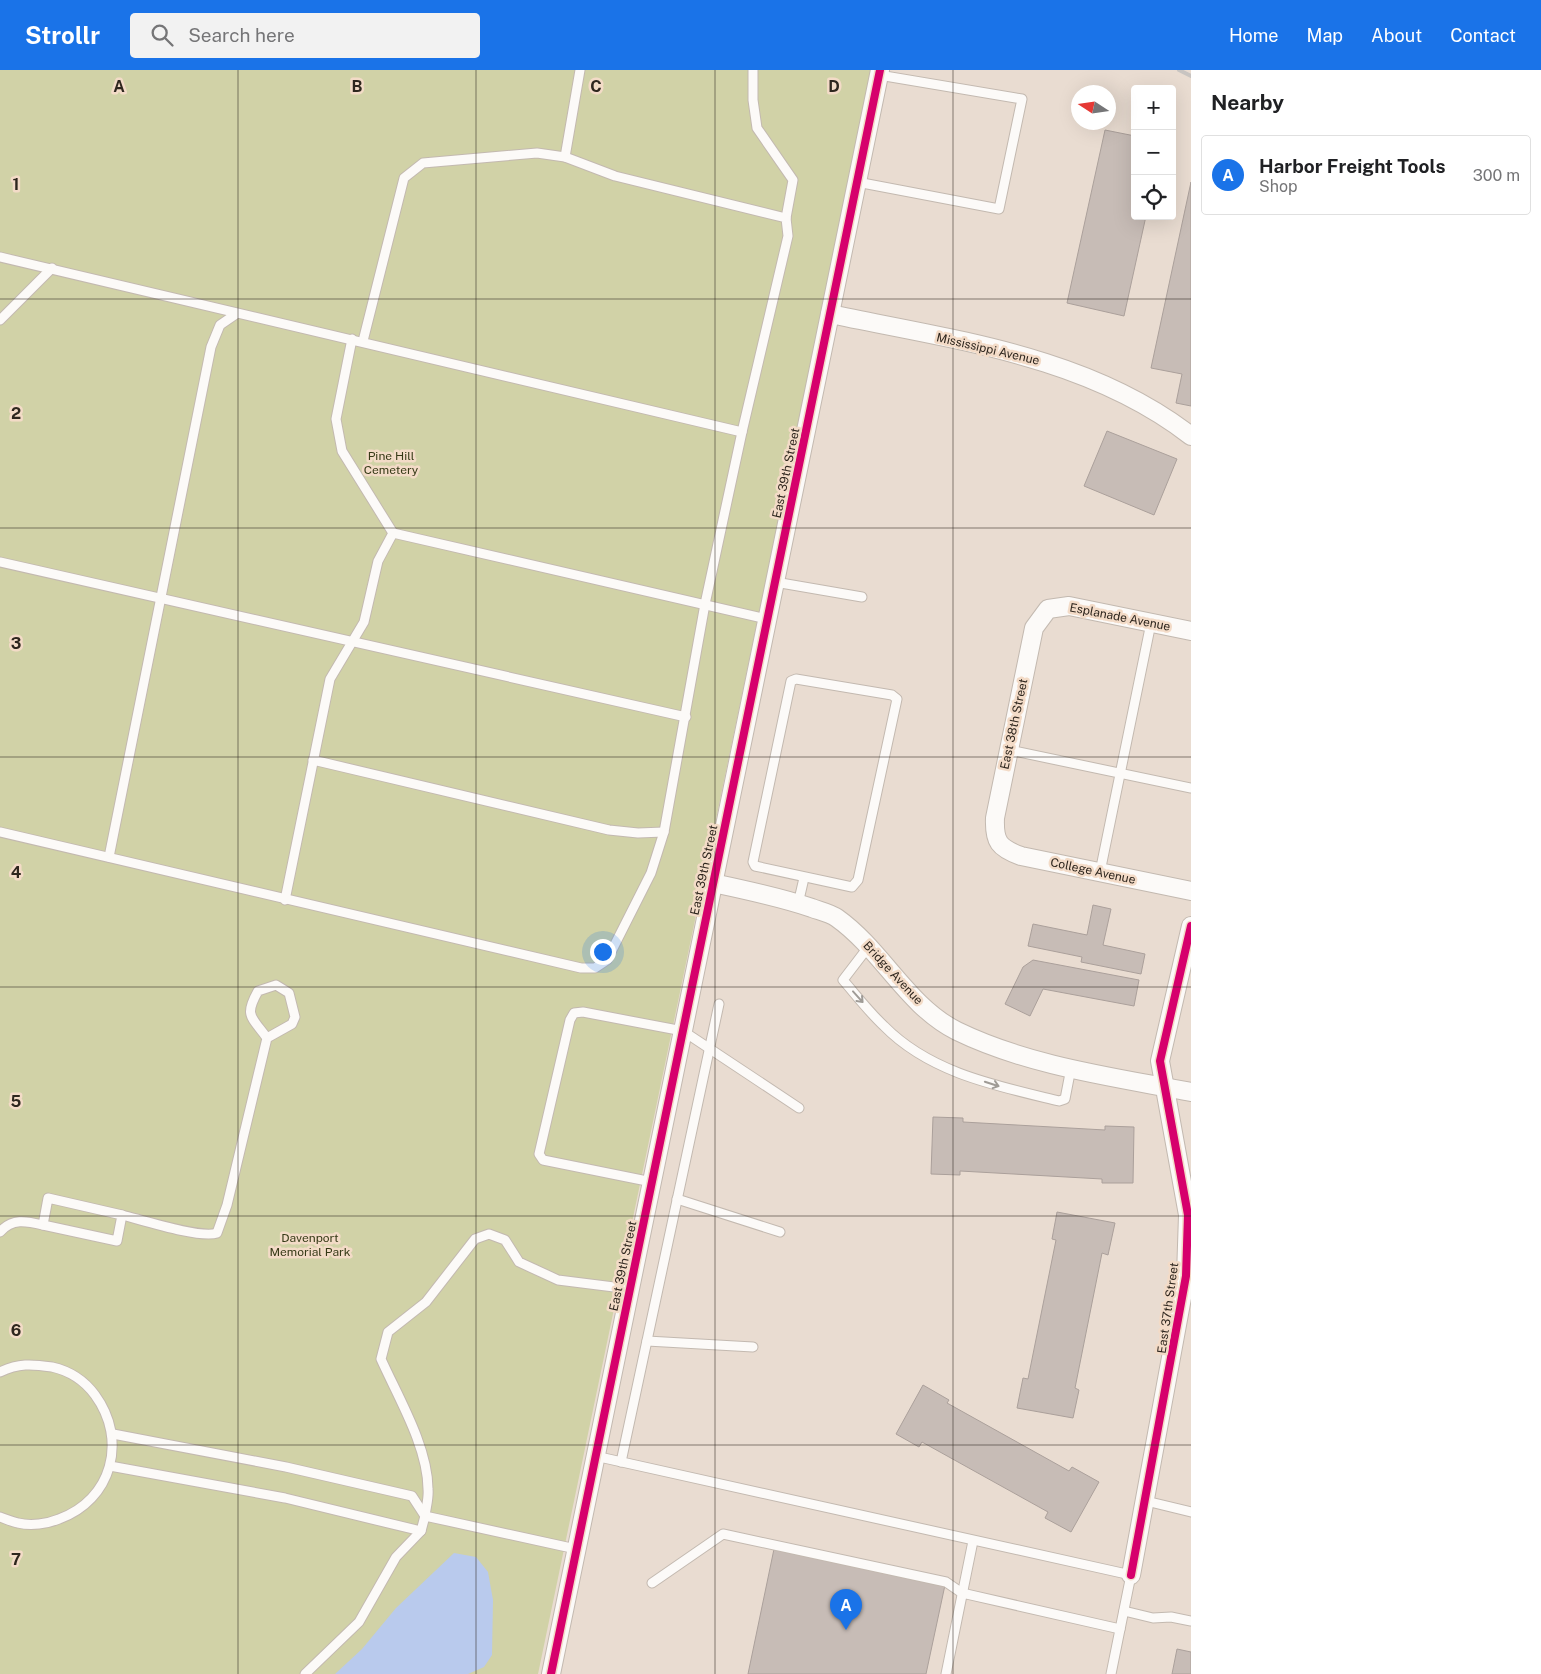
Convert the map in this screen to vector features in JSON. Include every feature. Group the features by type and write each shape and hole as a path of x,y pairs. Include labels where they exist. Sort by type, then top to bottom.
{"street":[{"name":"East 39th Street","path":"551,1674 880,72"},
{"name":"Mississippi Avenue","path":"830,314 1025,355 1128,396 1174,422 1191,436"},
{"name":"Esplanade Avenue","path":"1048,609 1069,606 1191,631"},
{"name":"East 38th Street","path":"999,844 994,831 995,818 1034,628 1048,609"},
{"name":"College Avenue","path":"999,844 1021,856 1191,891"},
{"name":"Bridge Avenue","path":"713,883 798,904 835,916 869,946 915,1000 956,1030 1010,1052 1071,1068 1191,1092"},
{"name":"East 37th Street","path":"1131,1574 1146,1501 1186,1276 1188,1215 1160,1061 1191,926"}],"lane":[{"path":"564,157 580,70"},
{"path":"0,832 581,968 595,968 607,960 651,873 664,832 705,604 742,432 788,236 786,218 793,180 757,128 753,100 753,70"},
{"path":"857,182 999,209 1022,99 880,72"},
{"path":"363,341 404,178 423,162 537,152 564,157 615,176 786,218"},
{"path":"0,256 236,314 363,341 742,432"},
{"path":"0,320 52,268"},
{"path":"108,857 162,599 211,347 220,325 236,314"},
{"path":"352,339 336,419 342,450 393,533 767,619"},
{"path":"285,900 330,678 364,622 378,561 393,533"},
{"path":"0,562 686,716"},
{"path":"775,582 862,597"},
{"path":"1100,872 1151,623"},
{"path":"796,678 892,695 897,699 858,880 852,887 804,878 755,866 753,862 791,681 796,678"},
{"path":"1009,750 1191,788"},
{"path":"312,760 609,830 638,833 664,832"},
{"path":"798,904 804,878"},
{"path":"869,946 843,980 885,1027 921,1055 951,1071 1006,1088 1058,1101 1065,1099 1071,1068"},
{"path":"43,1224 48,1198 197,1233 212,1235 218,1233 227,1205 267,1038 292,1024 295,1017 289,993 276,985 258,991 249,1008 250,1014 267,1038"},
{"path":"621,1462 720,1004"},
{"path":"652,1182 543,1160 539,1154 570,1020 574,1013 583,1012 683,1031 799,1108"},
{"path":"677,1199 780,1232"},
{"path":"0,1232 5,1226 22,1220 116,1242 122,1215"},
{"path":"306,1674 359,1622 396,1557 421,1531 425,1516 428,1490 426,1468 412,1428 381,1359 388,1332 426,1302 475,1239 489,1234 505,1240 519,1262 558,1280 630,1290"},
{"path":"647,1341 753,1347"},
{"path":"0,1372 11,1366 31,1363 64,1369 86,1383 106,1410 113,1434 110,1466 92,1499 73,1514 47,1524 19,1524 0,1517"},
{"path":"113,1434 286,1467 412,1496 425,1516 576,1549"},
{"path":"595,1456 973,1541 1131,1574 1111,1674"},
{"path":"110,1466 285,1498 421,1531"},
{"path":"1146,1501 1191,1512"},
{"path":"652,1583 723,1534 946,1582 962,1592 1120,1629"},
{"path":"946,1674 973,1541"},
{"path":"1124,1611 1153,1618 1171,1617 1191,1621"}],"green space":[{"path":"0,70 872,70 538,1674 0,1674"}],"water":[{"path":"454,1553 476,1557 488,1572 493,1600 492,1655 484,1667 468,1674 335,1674 362,1649 396,1608"}],"building":[{"path":"1105,130 1131,135 1131,220 1145,220 1124,316 1067,303"},
{"path":"1191,182 1191,406 1176,403 1182,374 1151,368"},
{"path":"1107,431 1177,459 1154,515 1084,486"},
{"path":"1093,905 1111,909 1103,945 1145,954 1141,974 1081,962 1082,957 1028,946 1033,924 1087,935"},
{"path":"1033,960 1139,980 1134,1006 1043,989 1030,1016 1005,1004 1023,967"},
{"path":"933,1117 963,1118 963,1122 1105,1130 1105,1126 1134,1127 1133,1183 1102,1183 1102,1179 960,1171 960,1175 931,1174"},
{"path":"1057,1212 1115,1223 1108,1255 1102,1253 1075,1388 1079,1390 1073,1418 1017,1408 1023,1378 1028,1379 1056,1240 1052,1239"},
{"path":"923,1385 949,1400 947,1403 1069,1471 1072,1467 1099,1482 1071,1532 1045,1518 1048,1512 922,1442 919,1447 896,1434"},
{"path":"774,1549 945,1585 926,1674 748,1674"},
{"path":"1177,1649 1191,1652 1191,1674 1172,1674"}],"railway":[{"path":"1179,70 1191,76"}],"cycle path":[{"path":"551,1674 880,70"},
{"path":"1131,1575 1186,1276 1188,1215 1160,1061 1191,926"}],"place":[{"name":"Harbor Freight Tools","path":"846,1630"}],"park label":[{"name":"Pine Hill Cemetery","path":"391,463"},
{"name":"Davenport Memorial Park","path":"310,1245"}]}
